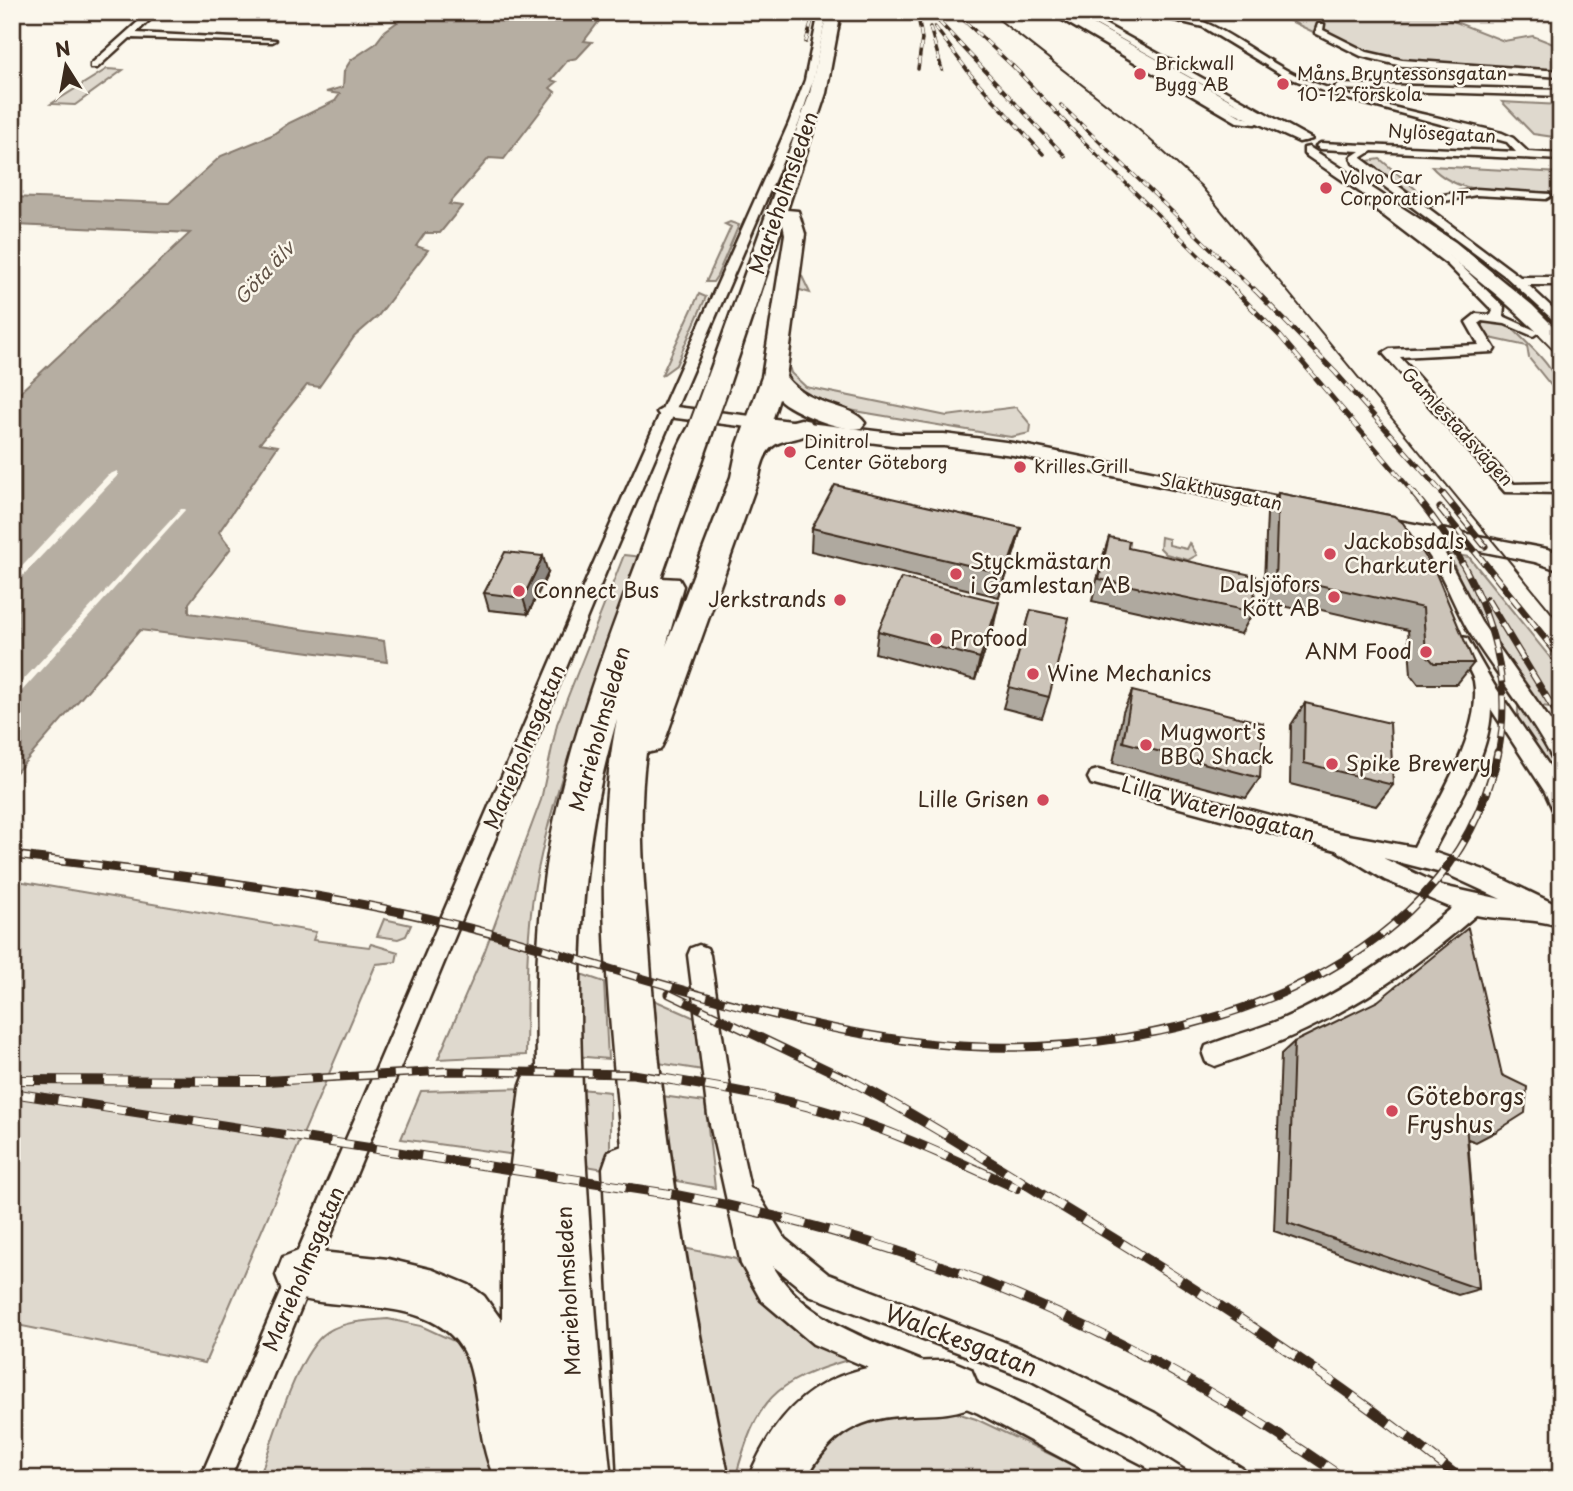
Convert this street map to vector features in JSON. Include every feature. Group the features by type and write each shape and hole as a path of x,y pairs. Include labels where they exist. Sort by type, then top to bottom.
{"highway":[{"name":"Marieholmsleden","path":"725,386 818,93 834,12"},
{"name":"Marieholmsleden","path":"583,1479 571,1357 556,970 572,829 611,680 792,215 833,80 845,12"},
{"path":"625,818 649,739 728,526 751,453 751,444 774,377 796,234 792,215"},
{"path":"774,377 797,404 839,415 852,423"},
{"path":"751,453 768,436 801,427"},
{"name":"Marieholmsleden","path":"701,1479 669,1315 644,1156 624,895 630,744 644,671 710,428"},
{"path":"624,895 618,1007 644,1468"},
{"path":"530,1479 527,1240 556,970"},
{"path":"301,1275 390,1286 432,1295 466,1313 490,1348 508,1427 515,1479"},
{"path":"776,1479 802,1435 830,1410 859,1394 902,1387 951,1388"}],"street":[{"path":"94,66 153,12"},
{"name":"Marieholmsgatan","path":"215,1479 670,406 794,123 808,80 822,12"},
{"path":"1053,12 1240,120 1255,121"},
{"path":"1063,12 1088,22 1306,143 1457,259 1481,273 1526,309 1561,345"},
{"path":"1077,12 1088,22 1255,121 1306,143"},
{"path":"1149,13 1178,16 1206,25 1269,64 1325,89 1360,101 1440,118 1499,135 1510,140 1525,156"},
{"path":"1321,26 1318,31 1351,48 1393,61 1561,74"},
{"path":"127,35 272,40"},
{"path":"1325,89 1435,88 1561,93"},
{"path":"1340,105 1360,101"},
{"path":"1223,102 1306,143"},
{"name":"Nylösegatan","path":"1306,143 1561,157"},
{"path":"1366,147 1367,151 1356,157 1357,161 1418,203 1519,281 1561,323"},
{"path":"1418,203 1476,192 1546,196"},
{"path":"1457,259 1500,310 1496,317 1533,332"},
{"path":"1481,273 1561,364"},
{"path":"1519,281 1561,281"},
{"name":"Gamlestadsvägen","path":"1496,317 1480,317 1472,322 1488,344 1488,349 1390,353 1510,489 1561,488"},
{"name":"Slakthusgatan","path":"670,406 905,429 944,440"},
{"name":"Slakthusgatan","path":"760,415 801,427 900,440 944,440 1013,449 1326,514"},
{"path":"1349,518 1437,549 1475,627 1519,686 1549,732 1561,757"},
{"path":"1415,540 1554,556"},
{"path":"1415,540 1426,570"},
{"path":"1455,631 1482,682 1541,768 1561,806"},
{"path":"1419,858 1468,760 1481,724 1482,682"},
{"name":"Lilla Waterloogatan","path":"1098,778 1338,842 1419,858 1462,870 1552,914"},
{"name":"Lilla Waterloogatan","path":"1338,842 1380,867 1469,906 1552,914"},
{"path":"1214,1054 1285,1031 1357,994 1415,955 1469,906"},
{"name":"Walckesgatan","path":"699,955 721,1115 732,1167 751,1254 771,1290 823,1334 988,1402 1133,1479"},
{"name":"Walckesgatan","path":"732,1167 771,1248 799,1273 880,1311 1038,1369 1144,1424 1231,1479"}],"shaded area":[{"path":"1239,12 1454,12 1440,16 1504,41 1533,36 1561,47 1561,76 1399,64 1361,55 1280,16"},
{"path":"107,69 123,70 75,105 51,104"},
{"path":"1502,102 1561,105 1561,138 1533,134"},
{"path":"1380,159 1425,197 1416,196 1367,161"},
{"path":"1431,166 1561,173 1561,192 1474,189 1443,177"},
{"path":"730,222 739,225 717,276 713,282 706,282 731,227 725,224"},
{"path":"799,270 810,293 800,290 796,295 788,363 791,373 806,387 947,416 1016,407 1031,425 1030,433 1011,437 820,405 788,385 783,373"},
{"path":"699,294 706,297 676,365 661,376"},
{"path":"1483,323 1507,323 1541,357 1555,377 1561,398 1529,358 1527,346 1490,338 1483,329"},
{"path":"1161,537 1169,539 1169,545 1187,549 1190,543 1197,555 1188,560 1166,554 1160,548"},
{"path":"1449,554 1469,557 1561,671 1561,708 1541,706 1481,628"},
{"path":"624,555 643,557 568,759 535,885 528,949 526,1055 438,1059 484,953 541,800 557,724"},
{"path":"1518,699 1546,743 1561,779 1556,779 1518,724"},
{"path":"12,880 316,932 313,940 369,947 371,944 398,952 396,962 376,964 205,1363 12,1324"},
{"path":"384,919 411,925 406,936 398,939 377,936"},
{"path":"572,971 604,982 608,1059 575,1056"},
{"path":"654,1000 697,1019 703,1070 658,1063"},
{"path":"527,1088 523,1156 401,1139 421,1091"},
{"path":"580,1089 610,1092 610,1170 580,1165"},
{"path":"662,1096 705,1102 715,1188 671,1180"},
{"path":"674,1246 736,1259 760,1293 784,1319 813,1340 851,1359 803,1376 785,1386 772,1398 751,1430 735,1479 728,1479"},
{"path":"388,1319 421,1326 456,1342 478,1364 503,1479 259,1479 293,1383 322,1336 336,1327"},
{"path":"938,1407 976,1419 1102,1479 796,1479 858,1413"}],"water":[{"name":"Göta älv","path":"411,12 606,12 584,41 592,42 577,58 568,60 551,80 557,82 550,88 555,92 504,159 489,158 449,204 462,206 440,233 425,233 416,246 428,250 378,316 354,337 319,387 307,385 260,443 278,446 219,532 231,548 189,603 189,613 384,641 387,662 140,630 12,777 12,393 19,393 190,233 15,225 12,224 12,197 169,203 221,156 272,135 289,123 335,101 340,94 326,92 343,87 344,71 351,60 375,44 385,31"}],"pier":[{"path":"117,471 118,475 12,587 12,577 108,475"},
{"path":"181,509 186,509 12,702 12,692"}],"building":[{"path":"835,485 1021,528 1005,574 812,528"},
{"path":"1278,493 1394,516 1403,523 1435,571 1474,663 1434,663 1426,654 1423,608 1310,583 1310,588 1275,581"},
{"path":"1109,537 1129,541 1128,548 1256,576 1253,612 1099,579"},
{"path":"505,552 543,556 523,598 484,593"},
{"path":"901,578 999,602 980,658 878,631"},
{"name":"Wine Mechanics","path":"1031,610 1069,618 1049,697 1009,687"},
{"path":"1132,691 1263,723 1260,778 1123,742"},
{"path":"1305,703 1390,723 1393,785 1304,763"},
{"name":"Göteborgs Fryshus","path":"1468,928 1502,1075 1527,1087 1525,1113 1495,1132 1466,1123 1479,1289 1288,1223 1294,1042 1378,1001"}],"tram line":[{"path":"989,12 1136,127 1201,186 1561,624"}],"railway":[{"path":"806,42 814,12"},
{"path":"930,12 1065,156"},
{"path":"955,12 1016,69"},
{"path":"918,16 922,39 918,69"},
{"path":"930,27 942,70"},
{"path":"935,27 970,74 1043,154"},
{"path":"1013,66 1016,69"},
{"path":"1016,69 1020,73"},
{"path":"1016,69 1076,134 1235,291"},
{"path":"1061,105 1255,291"},
{"path":"1254,289 1335,372 1444,495"},
{"path":"1235,291 1280,336 1415,495"},
{"path":"1414,494 1455,551 1486,615 1502,683 1503,718 1498,754"},
{"path":"1443,494 1485,546"},
{"path":"1440,508 1561,658"},
{"path":"1487,599 1561,721"},
{"path":"586,962 771,1014 913,1042 961,1046 1041,1046 1124,1038 1208,1019 1288,990 1361,950 1422,897 1469,831 1498,752"},
{"path":"12,855 234,883 378,907 522,942 594,965"},
{"path":"669,994 849,1080"},
{"path":"286,1080 447,1071 633,1074 671,1080"},
{"path":"12,1080 267,1081 318,1078"},
{"path":"660,1078 772,1098 861,1122 1017,1188"},
{"path":"846,1078 955,1140 1215,1302 1365,1405 1461,1479"},
{"path":"12,1093 676,1195 770,1215 859,1239 944,1267 1027,1300 1107,1337 1186,1379 1265,1426 1345,1479"}],"place":[{"name":"Brickwall Bygg AB","path":"1140,74"},
{"name":"Måns Bryntessonsgatan 10-12 förskola","path":"1283,84"},
{"name":"Volvo Car Corporation IT","path":"1326,188"},
{"name":"Dinitrol Center Göteborg","path":"790,452"},
{"name":"Krilles Grill","path":"1020,467"},
{"name":"Jackobsdals Charkuteri","path":"1330,554"},
{"name":"Styckmästarn i Gamlestan AB","path":"956,574"},
{"name":"Connect Bus","path":"519,591"},
{"name":"Dalsjöfors Kött AB","path":"1334,597"},
{"name":"Jerkstrands","path":"840,600"},
{"name":"Profood","path":"936,639"},
{"name":"ANM Food","path":"1426,652"},
{"name":"Wine Mechanics","path":"1033,674"},
{"name":"Mugwort's BBQ Shack","path":"1146,745"},
{"name":"Spike Brewery","path":"1332,764"},
{"name":"Lille Grisen","path":"1043,800"},
{"name":"Göteborgs Fryshus","path":"1392,1111"}]}
